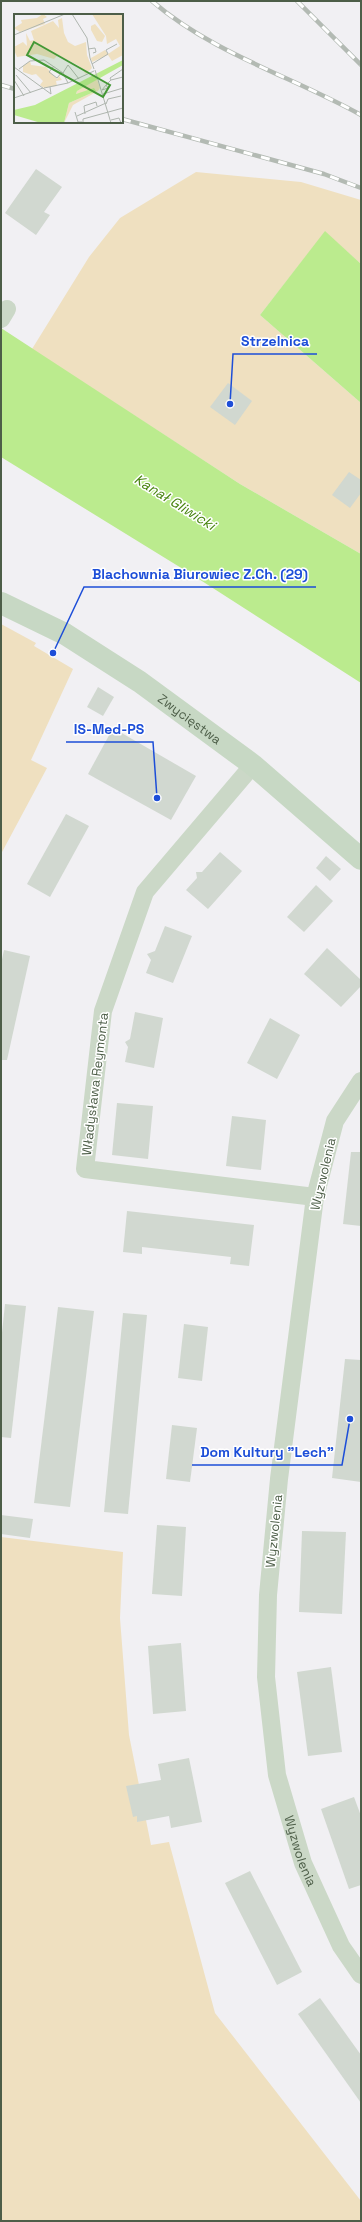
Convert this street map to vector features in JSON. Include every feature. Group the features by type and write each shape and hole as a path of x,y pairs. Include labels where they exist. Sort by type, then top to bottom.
{"street":[{"name":"Zwycięstwa","path":"1,604 65,634 140,682 253,765 361,859"},
{"name":"Władysława Reymonta","path":"253,765 145,892 103,1011 85,1170 315,1197"},
{"name":"Wyzwolenia","path":"361,1081 335,1121 315,1197 279,1479 269,1579 266,1677 277,1775 303,1863 341,1946 361,1975"}],"shaded area":[{"path":"196,172 301,182 361,200 361,264 325,232 260,315 361,403 361,554 240,484 32,349 89,257 120,218"},
{"path":"1,624 36,643 34,646 73,669 31,760 47,768 1,854"},
{"path":"1,1537 123,1552 120,1618 129,1735 151,1845 169,1842 215,2013 361,2201 361,2221 1,2221"}],"water":[{"path":"325,231 361,264 361,403 260,315"},
{"name":"Kanał Gliwicki","path":"1,328 240,484 361,554 361,683 191,574 1,457"}],"building":[{"path":"36,169 62,187 44,212 50,215 36,235 5,213"},
{"path":"228,383 252,401 235,425 210,407"},
{"path":"349,472 361,480 361,493 350,508 332,495"},
{"path":"98,687 114,697 103,716 87,707"},
{"path":"113,728 196,776 171,820 88,774"},
{"path":"66,814 89,826 50,897 27,884"},
{"path":"220,852 242,871 208,909 186,890 197,878 196,872 202,872"},
{"path":"326,856 341,869 330,881 316,868"},
{"path":"316,885 333,901 304,932 287,917"},
{"path":"165,926 192,936 173,983 146,973 151,960 147,954 155,951"},
{"path":"327,948 361,980 361,986 341,1007 304,974"},
{"path":"4,950 30,956 7,1060 1,1060 1,964"},
{"path":"135,1012 163,1018 154,1068 125,1062 128,1047 125,1042 130,1039"},
{"path":"270,1018 300,1035 277,1079 247,1063"},
{"path":"117,1103 153,1106 148,1159 112,1155"},
{"path":"232,1116 266,1120 261,1170 226,1166"},
{"path":"351,1152 361,1152 361,1226 343,1224"},
{"path":"127,1211 254,1225 249,1266 230,1264 231,1257 142,1247 142,1254 123,1252"},
{"path":"5,1304 26,1306 11,1438 1,1437 1,1342"},
{"path":"58,1307 94,1311 70,1507 34,1503"},
{"path":"123,1313 147,1315 128,1514 104,1512"},
{"path":"184,1324 208,1327 202,1381 178,1378"},
{"path":"345,1359 361,1360 361,1482 332,1478"},
{"path":"172,1425 197,1428 190,1482 166,1479"},
{"path":"1,1515 33,1519 30,1538 1,1534"},
{"path":"157,1525 186,1527 182,1596 152,1594"},
{"path":"302,1531 346,1532 342,1614 299,1612"},
{"path":"181,1643 186,1711 153,1714 148,1646"},
{"path":"331,1667 342,1752 308,1756 297,1672"},
{"path":"189,1758 202,1822 171,1828 169,1816 137,1822 137,1816 133,1817 126,1786 161,1780 158,1764"},
{"path":"354,1797 361,1816 361,1885 349,1889 321,1809"},
{"path":"250,1871 302,1972 277,1985 225,1883"},
{"path":"320,1998 361,2055 361,2103 298,2014"}],"railway":[{"path":"152,1 175,19 227,50 335,101 361,115"},
{"path":"297,1 361,65"},
{"path":"1,85 14,89"},
{"path":"123,119 324,174 361,188"}],"place":[{"name":"Strzelnica","path":"230,404"},
{"name":"Blachownia Biurowiec Z.Ch. (29)","path":"53,653"},
{"name":"IS-Med-PS","path":"157,798"},
{"name":"Dom Kultury \"Lech\"","path":"350,1419"}]}
